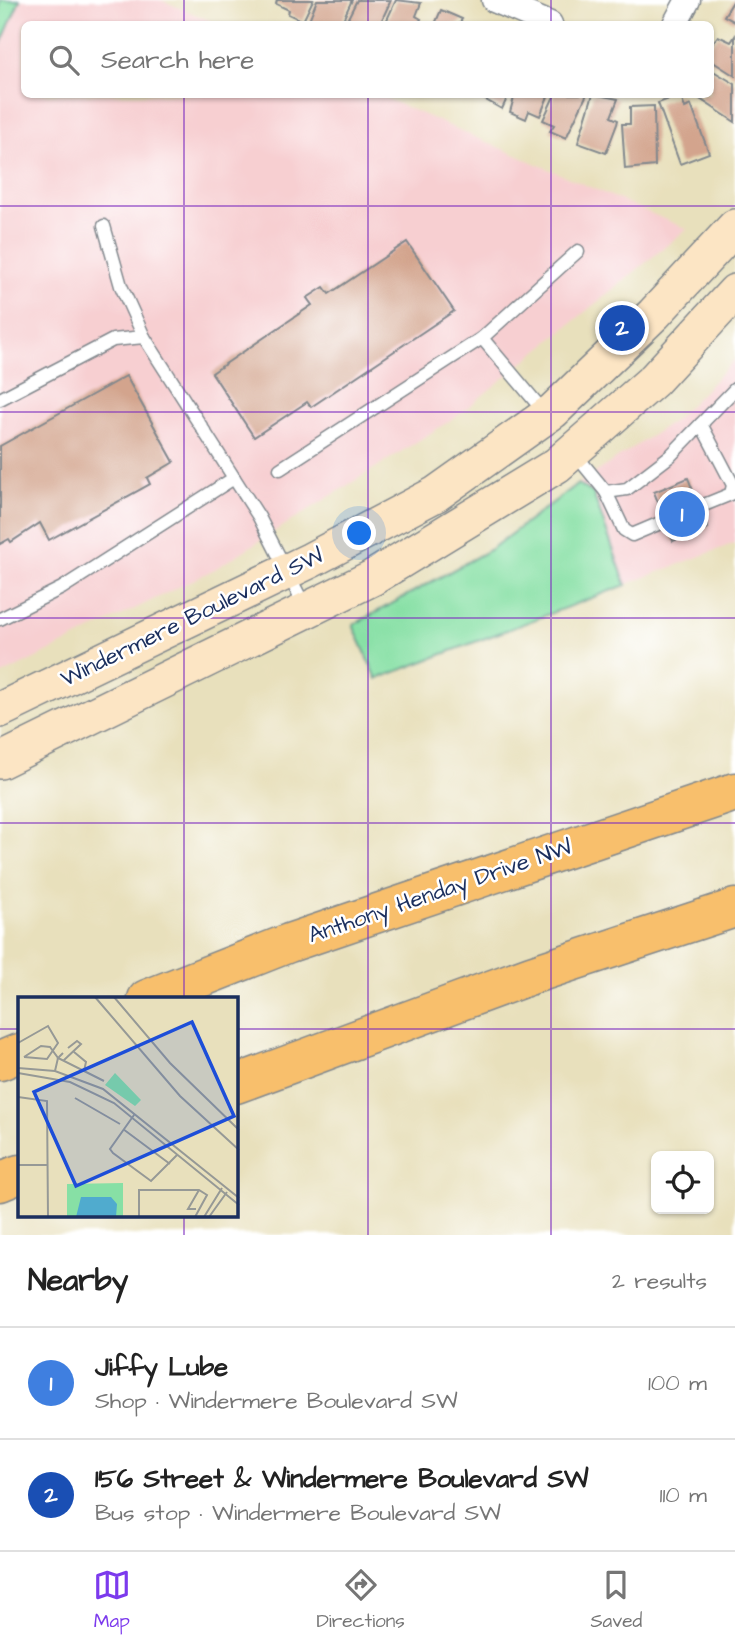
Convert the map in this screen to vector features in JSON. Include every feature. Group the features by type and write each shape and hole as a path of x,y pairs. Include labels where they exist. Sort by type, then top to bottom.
{"highway":[{"name":"Anthony Henday Drive NW","path":"153,997 289,943 735,792"},
{"path":"238,1083 531,975 735,908"},
{"path":"0,1061 18,1053"},
{"path":"0,1182 18,1174"}],"main road":[{"name":"Windermere Boulevard SW","path":"0,710 289,570 436,494 547,416 604,364 735,227"},
{"name":"Windermere Boulevard SW","path":"0,761 372,578 556,465 654,380 735,292"}],"street":[{"path":"494,0 543,21"},
{"path":"677,21 688,0"}],"lane":[{"path":"104,226 121,286 144,337 289,570 306,610"},
{"path":"280,469 482,338 578,251"},
{"path":"0,399 113,340 144,337"},
{"path":"482,338 547,416"},
{"path":"606,492 627,489 670,456 734,391"},
{"path":"699,507 731,494 733,485 701,424"},
{"path":"572,451 606,492 624,530 632,535 665,521"},
{"path":"0,619 62,588 234,478"}],"shaded area":[{"path":"20,0 161,0 211,21 21,21 21,98 385,98 687,229 456,417 215,569 0,676 0,46"},
{"path":"735,359 735,543 377,679 353,625 491,549 578,484 675,420"}],"green space":[{"path":"0,0 20,0 0,46"},
{"path":"578,484 593,493 626,585 377,679 353,625 491,549"}],"building":[{"path":"277,0 313,0 303,21 288,14 289,10 276,4"},
{"path":"317,0 352,0 342,21 309,20"},
{"path":"357,0 391,0 381,21 346,21"},
{"path":"396,0 421,3 416,16 421,19 420,21 386,21"},
{"path":"735,0 735,22 724,16"},
{"path":"441,10 462,19 461,21 436,21"},
{"path":"718,36 731,42 735,36 735,76 714,63 714,41"},
{"path":"714,71 735,84 735,122 700,99 714,98"},
{"path":"482,98 507,98 502,109"},
{"path":"514,98 547,98 540,116 529,111 526,119 510,112"},
{"path":"553,98 585,98 566,138 550,131 554,125 543,120"},
{"path":"592,98 618,99 611,117 618,120 606,153 578,143"},
{"path":"681,98 685,108 691,105 709,153 680,164 658,103"},
{"path":"654,106 655,166 625,169 622,124 630,124 630,107"},
{"path":"407,242 454,311 311,407 307,402 254,437 212,373 312,305 307,298 324,287 329,294"},
{"path":"126,376 174,462 147,478 150,484 49,540 40,523 11,542 9,539 0,544 0,446"},
{"path":"688,478 708,528 673,541 654,492"}],"place":[{"name":"156 Street & Windermere Boulevard SW","path":"622,328"},
{"name":"Jiffy Lube","path":"682,514"}]}
